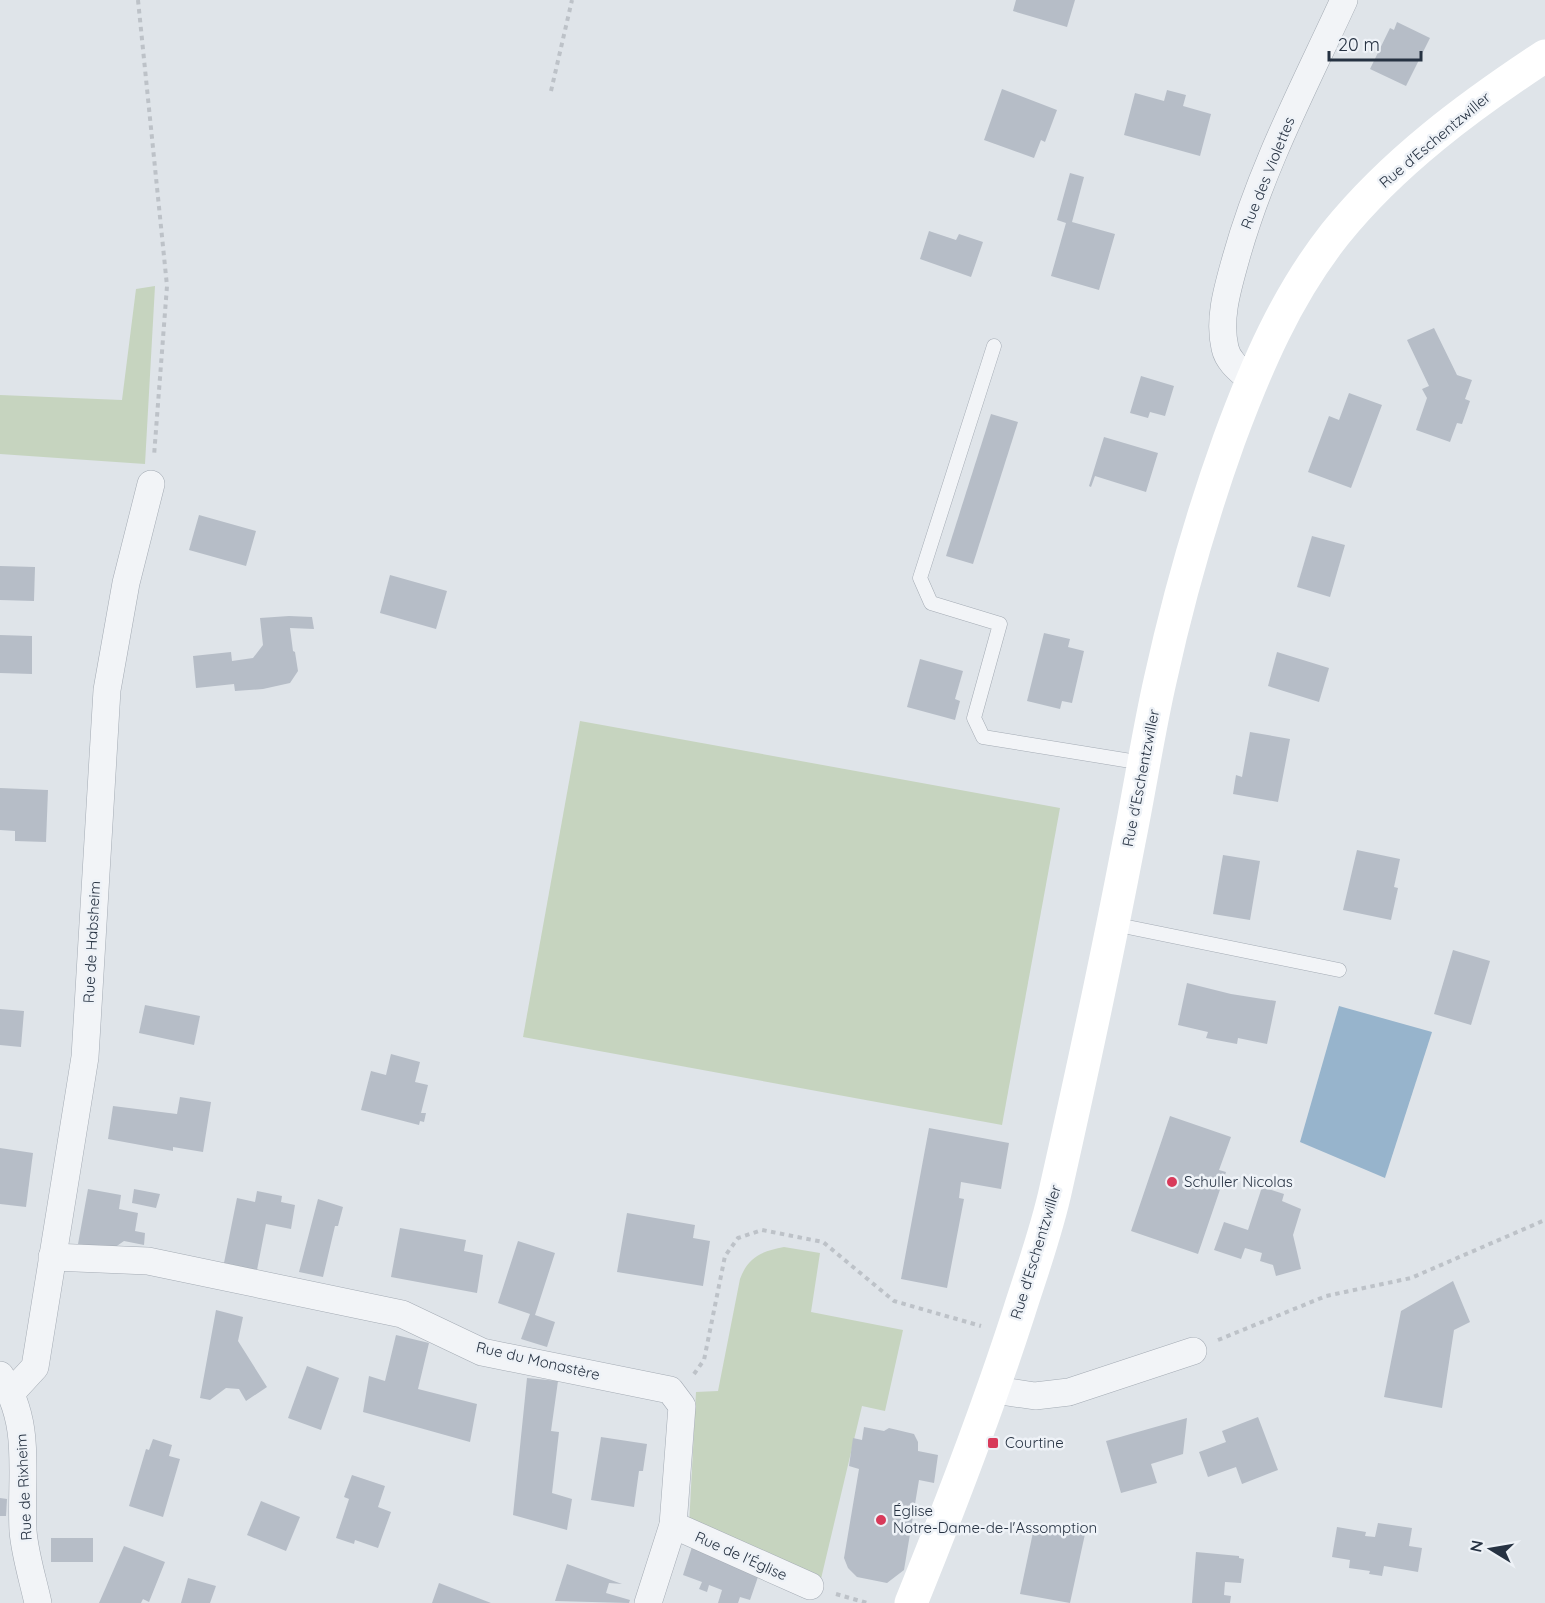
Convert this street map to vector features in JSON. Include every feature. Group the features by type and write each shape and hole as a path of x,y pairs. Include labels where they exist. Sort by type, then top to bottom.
{"main road":[{"name":"Rue d'Eschentzwiller","path":"911,1603 994,1390 1055,1194 1113,924 1143,763 1178,605 1222,459 1251,380 1272,332 1302,282 1334,235 1372,191 1461,115 1545,56"}],"street":[{"name":"Rue des Violettes","path":"1251,380 1232,362 1225,351 1223,330 1225,297 1246,221 1266,169 1344,0"},
{"name":"Rue de Habsheim","path":"6,1383 36,1367 86,1057 107,690 126,583 152,484"},
{"name":"Rue du Monastère","path":"52,1257 148,1261 402,1314 482,1352 673,1394"},
{"path":"994,1390 1035,1396 1069,1392 1193,1351"},
{"name":"Rue de Rixheim","path":"6,1383 23,1437 23,1532 38,1603"},
{"path":"648,1603 673,1525 682,1406 673,1394"},
{"name":"Rue de l'Église","path":"673,1525 810,1586"}],"lane":[{"path":"994,346 920,578 931,603 1000,624 974,718 983,737 1143,763"},
{"path":"1113,924 1339,970"}],"path":[{"path":"138,0 167,286 152,484"},
{"path":"551,91 572,0"},
{"path":"1193,1351 1326,1296 1411,1278 1545,1220"},
{"path":"673,1394 704,1360 724,1256 738,1238 762,1230 824,1242 894,1301 1012,1334"}],"green space":[{"path":"155,286 145,464 0,454 0,395 122,400 136,289"},
{"path":"580,721 1060,808 1002,1125 523,1037"},
{"path":"784,1247 820,1253 811,1312 903,1330 885,1411 862,1406 820,1583 689,1526 696,1392 718,1391 743,1271 757,1256"}],"water":[{"path":"1339,1006 1432,1032 1385,1178 1300,1142"}],"building":[{"path":"1016,0 1075,0 1067,27 1013,11"},
{"path":"1397,22 1430,38 1406,86 1370,69 1390,28 1394,30"},
{"path":"1002,89 1057,110 1045,142 1041,140 1034,158 984,140"},
{"path":"1167,90 1186,95 1183,106 1211,114 1200,156 1124,135 1135,93 1164,101"},
{"path":"1070,173 1084,177 1072,222 1115,234 1099,290 1051,276 1066,223 1057,220"},
{"path":"929,231 956,240 959,234 983,242 971,277 920,259"},
{"path":"1434,328 1457,375 1472,380 1465,399 1470,401 1462,424 1457,423 1450,442 1416,430 1427,398 1422,389 1429,386 1407,340"},
{"path":"1141,376 1174,386 1165,416 1150,412 1148,418 1130,413"},
{"path":"1349,393 1382,405 1351,488 1308,472 1329,416 1339,420"},
{"path":"991,414 1018,422 973,564 946,556"},
{"path":"1104,437 1158,453 1146,492 1095,476 1091,487 1089,486"},
{"path":"199,515 256,531 246,566 189,550"},
{"path":"1312,536 1345,545 1330,597 1297,587"},
{"path":"0,566 35,567 34,601 0,600"},
{"path":"390,575 447,591 436,629 380,613"},
{"path":"312,617 314,629 290,628 298,671 290,683 263,689 235,691 234,684 196,688 193,656 231,652 232,661 253,658 263,645 260,618"},
{"path":"1044,633 1070,639 1068,647 1084,651 1072,703 1062,701 1060,709 1027,701"},
{"path":"0,635 32,636 32,674 0,673"},
{"path":"1277,652 1329,668 1319,702 1268,686"},
{"path":"920,659 963,671 955,699 960,701 955,720 907,707"},
{"path":"1250,732 1290,739 1278,802 1233,794 1236,775 1242,777"},
{"path":"0,788 48,790 46,842 15,841 15,831 0,830"},
{"path":"1357,850 1400,859 1394,887 1398,888 1391,920 1343,910"},
{"path":"1223,855 1260,861 1250,920 1213,914"},
{"path":"1453,950 1490,961 1471,1025 1434,1014"},
{"path":"1187,983 1231,994 1276,1001 1267,1044 1238,1038 1237,1044 1206,1038 1208,1032 1178,1025"},
{"path":"145,1005 200,1016 194,1045 139,1033"},
{"path":"0,1009 24,1011 21,1047 0,1045"},
{"path":"391,1054 420,1062 415,1082 428,1085 421,1113 426,1113 424,1122 420,1121 419,1125 361,1110 371,1071 386,1075"},
{"path":"180,1097 211,1102 203,1152 173,1147 173,1151 108,1139 113,1106 177,1114"},
{"path":"1170,1116 1231,1137 1219,1170 1226,1172 1198,1254 1131,1231"},
{"path":"929,1128 1009,1143 1001,1189 961,1182 959,1198 964,1199 947,1288 901,1279"},
{"path":"0,1148 33,1153 26,1207 0,1204"},
{"path":"1262,1187 1284,1194 1282,1201 1301,1209 1293,1235 1301,1269 1276,1276 1273,1265 1260,1261 1262,1253 1245,1248 1241,1259 1214,1250 1224,1222 1248,1230"},
{"path":"88,1189 121,1195 119,1209 138,1213 135,1231 145,1233 144,1245 124,1241 111,1250 78,1244"},
{"path":"134,1189 160,1194 156,1208 132,1203"},
{"path":"257,1191 282,1196 281,1202 295,1205 291,1229 266,1224 257,1270 224,1263 237,1198 255,1202"},
{"path":"318,1199 343,1207 338,1226 335,1226 323,1277 299,1272"},
{"path":"627,1213 695,1225 693,1238 710,1241 703,1286 617,1272"},
{"path":"400,1228 466,1240 464,1251 483,1255 477,1293 391,1277"},
{"path":"518,1241 555,1253 535,1315 555,1322 547,1347 521,1339 530,1314 498,1303"},
{"path":"1453,1281 1470,1322 1454,1330 1442,1408 1384,1397 1401,1311"},
{"path":"216,1310 243,1317 238,1341 267,1387 246,1401 239,1389 226,1388 210,1400 200,1398"},
{"path":"396,1335 429,1343 418,1389 477,1404 470,1442 363,1412 369,1376 385,1381"},
{"path":"307,1366 339,1378 321,1430 288,1418"},
{"path":"527,1378 558,1381 551,1431 559,1432 552,1493 572,1499 567,1530 513,1515"},
{"path":"1258,1417 1278,1470 1242,1484 1236,1467 1208,1477 1199,1452 1226,1442 1222,1431"},
{"path":"1187,1418 1183,1454 1151,1464 1157,1483 1121,1493 1106,1441"},
{"name":"Église Notre-Dame-de-l'Assomption","path":"864,1427 884,1431 889,1428 914,1434 918,1442 918,1451 938,1455 934,1483 919,1480 904,1570 887,1583 857,1577 848,1568 844,1558 859,1469 849,1466 853,1438 862,1440"},
{"path":"601,1437 647,1444 643,1471 639,1471 634,1507 591,1500"},
{"path":"153,1439 172,1445 169,1456 180,1459 163,1517 129,1506 146,1449 149,1450"},
{"path":"352,1475 385,1486 378,1507 391,1512 378,1548 355,1540 354,1544 336,1538 349,1499 344,1497"},
{"path":"0,1498 7,1499 6,1516 0,1516"},
{"path":"261,1501 300,1517 286,1551 247,1535"},
{"path":"1035,1523 1085,1534 1070,1603 1020,1594"},
{"path":"1378,1523 1412,1528 1409,1546 1422,1548 1418,1572 1384,1566 1382,1576 1369,1574 1370,1571 1349,1568 1350,1560 1332,1557 1337,1527 1366,1532 1365,1536 1375,1537"},
{"path":"51,1538 93,1538 93,1562 51,1562"},
{"path":"124,1546 165,1562 149,1602 143,1599 141,1603 99,1603"},
{"path":"692,1547 759,1574 750,1600 740,1597 738,1603 718,1603 722,1590 709,1585 707,1592 699,1589 702,1582 683,1575"},
{"path":"1196,1552 1239,1556 1244,1559 1241,1583 1225,1582 1224,1595 1231,1596 1230,1603 1192,1603"},
{"path":"567,1564 622,1584 609,1583 606,1593 630,1600 629,1603 555,1601"},
{"path":"188,1578 216,1586 210,1603 181,1603"},
{"path":"439,1583 491,1603 432,1603"}],"place":[{"name":"Schuller Nicolas","path":"1172,1182"},
{"name":"Courtine","path":"993,1443"},
{"name":"Église Notre-Dame-de-l'Assomption","path":"881,1520"}]}
